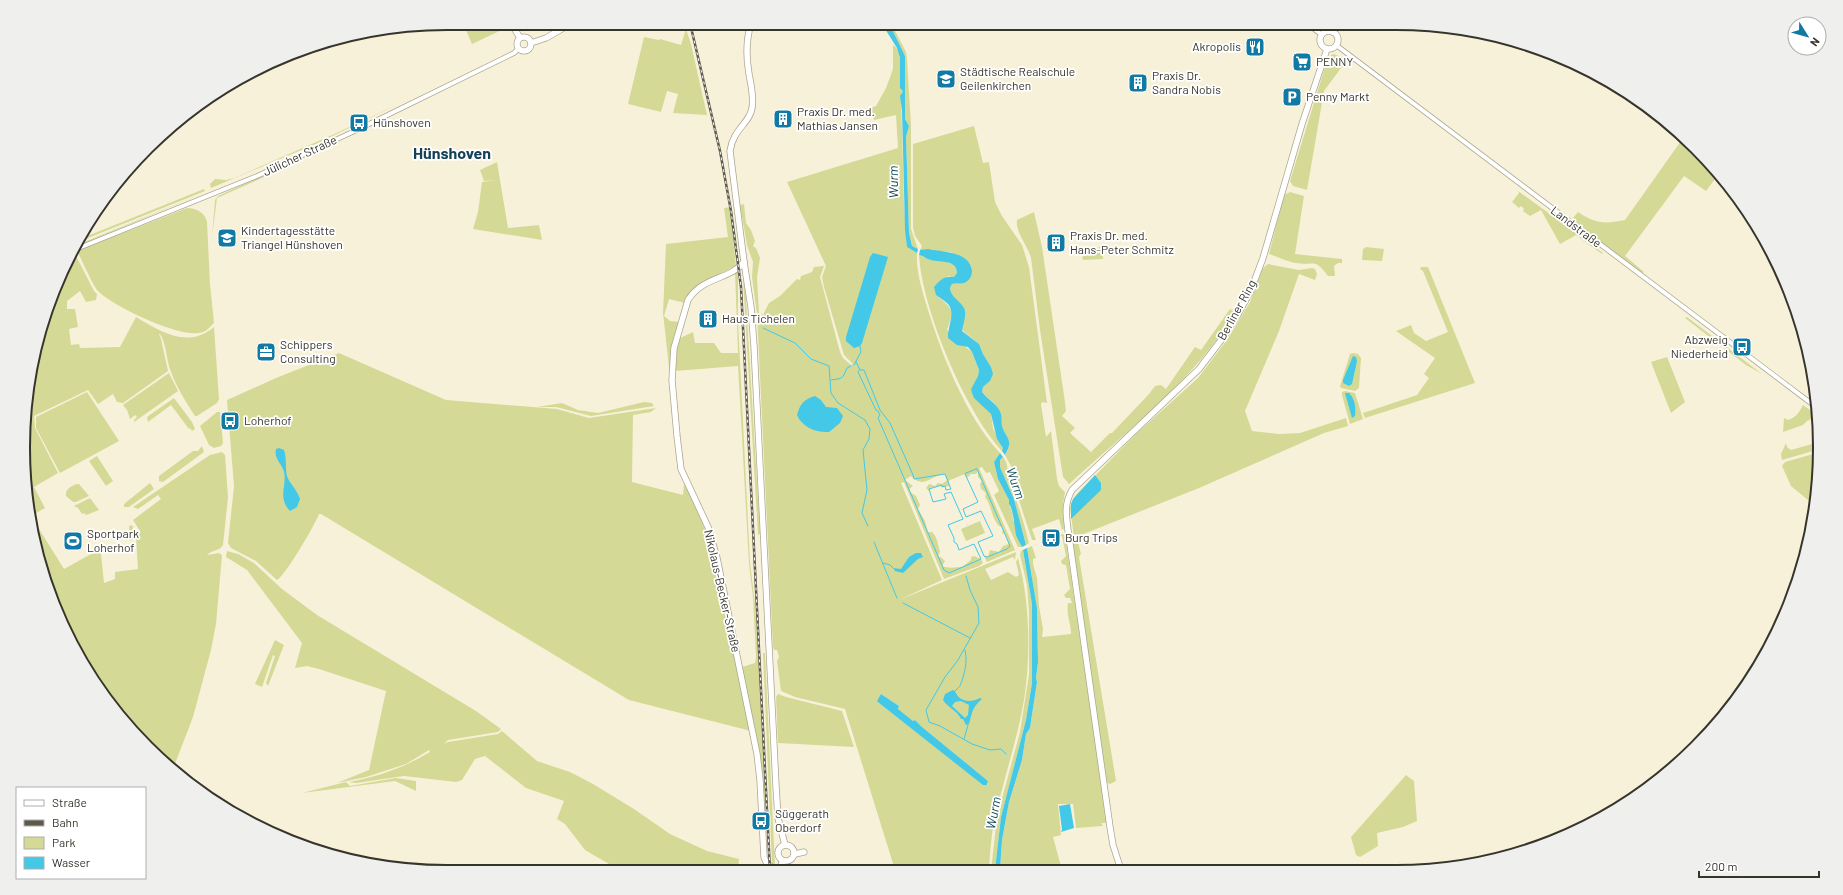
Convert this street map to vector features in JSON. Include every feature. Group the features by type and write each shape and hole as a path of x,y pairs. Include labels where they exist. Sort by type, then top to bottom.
{"main road":[{"path":"515,30 520,38"},
{"path":"531,43 546,38 560,30"},
{"path":"749,30 747,48 752,90 752,110 735,134 730,151 751,307 776,786 778,818 784,845"},
{"path":"1326,32 1332,32 1337,37 1336,45 1332,48 1327,48 1320,43 1322,35 1326,32"},
{"path":"526,37 531,43 528,50 523,52 518,49 516,43 520,38 526,37"},
{"name":"Berliner Ring","path":"1119,865 1113,845 1110,827 1065,512 1069,496 1084,479 1198,369 1225,335 1240,310 1251,290 1263,258 1296,144 1327,48"},
{"name":"Nikolaus-Becker-Straße","path":"744,262 738,268 702,285 688,300 675,343 672,386 680,467 713,542 742,680 759,768 764,857 766,862 770,865"},
{"path":"780,865 783,861 791,860 794,854 792,847 784,845 779,848 779,858 783,861"},
{"path":"794,854 804,852"}],"street":[{"path":"1315,30 1322,35"},
{"name":"Landstraße","path":"1336,45 1810,403"},
{"name":"Jülicher Straße","path":"82,247 257,176 514,54 518,49"}],"green space":[{"path":"466,30 502,30 472,44"},
{"path":"686,30 691,44 707,115 673,113 678,94 667,91 661,112 628,104 644,37 660,39 681,45"},
{"path":"892,30 895,30 906,52 907,59 911,125 911,229 918,249 912,246 909,233 906,137 909,126 905,119 905,56"},
{"path":"893,45 899,53 903,91 901,94 904,204 907,247 917,253 918,274 921,287 940,345 956,384 976,421 987,438 1000,453 994,462 998,479 1009,500 1013,520 1022,547 1018,547 994,495 999,491 990,472 986,473 982,467 979,468 1015,550 987,562 984,556 988,557 990,550 999,552 1003,546 1009,544 1005,534 1002,533 1002,527 996,523 994,519 985,497 986,493 981,489 980,484 982,481 978,477 978,471 976,474 971,474 967,478 965,474 950,480 948,482 950,486 942,487 942,485 930,488 930,491 926,488 929,484 935,486 938,483 942,484 947,480 945,474 924,482 920,482 911,476 905,480 913,486 909,489 910,492 916,496 920,505 918,509 925,521 928,532 932,532 936,538 940,552 938,556 945,561 942,566 950,568 962,567 971,560 971,557 974,556 981,559 983,563 979,566 944,579 904,482 901,483 942,580 899,600 1016,552 1015,560 1013,557 985,569 991,580 1008,572 1016,577 1019,575 1016,562 1018,558 1022,575 1028,629 1028,665 1026,683 1018,731 994,822 989,865 893,865 845,709 795,697 781,691 777,661 779,657 777,650 774,650 773,646 757,314 752,277 753,262 747,245 740,205 744,204 746,223 751,230 755,241 753,246 756,248 760,258 757,277 759,313 763,315 769,303 780,296 797,279 800,280 801,276 812,272 814,267 824,266 820,277 840,352 843,358 851,365 853,364 844,355 824,287 822,277 826,266 787,182 898,148 896,115 874,120 870,108 876,106 886,88 893,69","holes":["881,694 899,706 898,709 913,721 915,720 988,781 988,785 983,784 879,703"]},
{"path":"1334,54 1341,57 1348,63 1341,68 1324,91 1307,190 1293,186 1290,181 1325,67 1331,55"},
{"path":"401,103 318,143 211,188 210,184 215,179 226,180 234,178"},
{"path":"974,126 983,163 989,162 995,202 1002,216 1022,245 1029,267 1047,403 1042,402 1041,404 1046,437 1051,431 1057,479 1059,486 1065,492 1063,504 1064,529 1062,530 1059,519 1032,529 1036,540 1032,540 1012,479 1012,468 1005,455 1008,446 1008,439 1002,426 999,412 994,403 982,392 983,387 990,381 991,367 979,344 962,330 964,307 951,294 950,288 952,284 963,283 951,252 920,250 922,246 915,236 913,228 913,144"},
{"path":"1680,142 1715,179 1706,191 1684,176 1625,256 1644,272 1642,273 1579,227 1573,218 1578,212 1590,219 1600,222 1625,220"},
{"path":"316,151 289,166 217,198 212,237 215,200 218,196"},
{"path":"497,162 508,228 539,225 542,240 473,229 478,212 482,182 496,180 484,181 480,170"},
{"path":"204,189 205,191 86,239 88,236"},
{"path":"1518,191 1576,233 1576,235 1560,244 1541,210 1530,216 1523,211 1524,209 1521,206 1519,208 1512,202 1519,193"},
{"path":"206,192 84,243 84,242"},
{"path":"1290,192 1304,196 1295,254 1342,259 1342,263 1338,263 1334,266 1335,276 1328,276 1317,264 1302,264 1286,261 1269,254 1284,195"},
{"path":"730,207 736,266 696,287 685,303 669,299 664,316 670,321 680,322 672,343 670,376 663,313 666,244 728,237 724,208"},
{"path":"187,208 200,212 207,222 210,284 214,323 206,331 189,333 162,326 118,305 98,291 78,253 80,250"},
{"path":"1034,212 1042,247 1065,402 1066,411 1062,416 1075,428 1070,433 1091,452 1110,433 1112,433 1155,386 1161,385 1166,389 1195,347 1201,350 1230,309 1235,312 1219,337 1180,383 1159,404 1069,484 1063,477 1040,330 1031,258 1017,225 1017,220"},
{"path":"1577,234 1603,253 1602,254 1576,235"},
{"path":"1101,246 1103,259 1083,260 1082,257"},
{"path":"1366,247 1384,249 1382,261 1362,260 1363,249"},
{"path":"919,255 928,259 950,263 956,269 957,273 954,277 948,276 936,295 949,306 951,318 947,330 957,345 963,345 972,352 979,370 978,376 971,389 991,414 993,428 1003,448 1002,451 974,411 960,386 948,358 928,303"},
{"path":"76,257 97,294 96,300 86,302 80,291 67,301 67,309 75,309 78,327 69,329 71,345 79,344 80,348 120,347 136,317 165,333 175,336 194,337 204,334 214,327 219,399 217,403 195,416 176,384 169,367 164,343 159,334 168,371 123,403 117,402 113,394 98,404 88,390 34,416 35,428 58,473 34,487 45,508 36,513 31,475 31,420 34,393 44,339 52,313"},
{"path":"1268,264 1299,270 1312,268 1315,269 1317,274 1315,280 1299,274 1279,331 1245,411 1252,431 1279,434 1300,433 1346,418 1348,426 1324,433 1199,488 1076,537 1081,554 1079,557 1116,781 1110,784 1105,782 1072,538 1074,537 1070,508 1076,495 1136,434 1198,378 1227,340 1250,302 1263,268"},
{"path":"1421,267 1428,267 1475,383 1365,418 1363,413 1417,395 1429,378 1424,374 1435,358 1396,331 1411,325 1414,333 1426,341 1448,332 1423,271 1420,269"},
{"path":"738,271 738,321 750,562 755,604 763,734 767,860 764,817 742,667 755,663 756,658 753,597 749,564 738,366 675,371 678,339 693,332 695,343 714,343 721,353 738,353 735,272"},
{"path":"743,279 745,282 760,534 758,535"},
{"path":"1687,317 1762,374 1746,365 1685,318"},
{"path":"339,353 446,400 557,409 589,418 656,408 651,412 633,415 632,482 683,495 684,484 686,485 704,527 714,556 751,731 629,700 321,514 319,514 293,560 277,580 256,561 231,548 228,543 234,486 227,400 276,378"},
{"path":"1350,354 1358,354 1361,358 1359,388 1355,391 1341,388 1340,386"},
{"path":"1667,357 1685,402 1671,413 1651,362"},
{"path":"169,373 178,391 134,422 137,417 135,415 130,419 127,410 123,405"},
{"path":"1345,391 1355,393 1363,419 1350,424 1342,395 1342,392"},
{"path":"87,392 119,441 60,473 36,428 36,417"},
{"path":"174,398 192,422 195,429 192,431 171,405 148,422 147,417"},
{"path":"644,402 652,403 654,406 591,416 556,407 537,407 562,403 578,410 598,413"},
{"path":"1803,405 1811,411 1812,420 1807,421 1803,425 1783,432 1784,418 1788,420 1797,414"},
{"path":"217,412 220,412 223,443 221,446 214,448 209,445 200,426"},
{"path":"1786,443 1787,447 1791,450 1813,444 1813,451 1782,460 1781,454"},
{"path":"202,446 204,452 163,482 159,481 159,476 193,451 198,451"},
{"path":"222,452 225,455 228,497 223,545 207,555 219,553 222,555 216,624 211,650 193,717 175,764 152,743 116,702 100,679 73,632 52,582 44,556 38,527 64,569 100,549 104,583 115,579 115,572 138,569 136,537 133,535 133,539 130,541 129,526 132,525 135,532 140,531 133,520 161,499 158,495 138,509 133,507 210,455"},
{"path":"1813,454 1809,501 1791,486 1782,466 1785,462"},
{"path":"97,456 113,481 106,486 89,461"},
{"path":"1003,457 1027,535 1029,543 1026,545 1014,499 1000,467 1000,460"},
{"path":"150,483 154,489 129,507 124,507 124,504"},
{"path":"79,484 89,496 73,502 66,496 66,491"},
{"path":"90,498 99,510 86,515 84,513 82,514 78,508 74,506"},
{"path":"980,521 985,533 966,541 961,529"},
{"path":"1063,534 1065,535 1107,823 1101,823 1103,826 1076,828 1073,804 1058,804 1061,835 1053,837 1061,865 1000,865 1002,840 1009,802 1022,760 1026,734 1030,728 1037,682 1037,608 1027,548 1032,546 1036,558 1033,559 1033,564 1037,578 1039,606 1043,629 1042,637 1071,634 1068,603 1072,603 1070,598 1066,598 1064,595 1070,589 1066,565 1062,564 1061,561 1066,556 1062,536 1056,538 1051,547 1046,541"},
{"path":"1023,550 1032,604 1032,683 1026,720 1001,817 996,865 992,865 997,817 1020,732 1029,674 1029,612 1027,585 1020,555 1021,551"},
{"path":"227,551 238,554 254,563 282,589 317,615 476,711 501,729 498,732 448,740 444,744 448,742 498,734 502,731 537,761 570,772 593,784 634,809 670,834 707,851 739,859 738,865 611,865 585,850 565,824 557,819 564,801 526,788 485,756 475,759 462,780 456,782 404,776 356,783 349,782 371,777 401,767 430,752 429,750 406,764 366,777 337,783 369,770 386,691 319,669 307,666 295,668 302,643 247,570 226,557"},
{"path":"275,640 284,645 268,686 266,683 275,656 273,655 262,687 255,684"},
{"path":"763,653 765,653 775,865 772,865"},
{"path":"778,694 842,711 854,747 778,743 776,697"},
{"path":"1406,775 1414,781 1417,821 1403,827 1377,833 1378,846 1360,857 1356,855 1351,837"},
{"path":"396,778 416,781 416,791 395,781 302,793 346,782 350,786"}],"water":[{"path":"886,30 892,30 905,56 905,119 909,126 906,137 909,233 912,246 918,249 917,253 907,247 905,230 902,110 900,96 903,91 900,88 900,58 897,48"},
{"path":"928,249 948,252 961,256 970,264 972,273 969,280 964,283 952,284 950,288 951,292 965,311 962,331 979,344 991,367 993,374 990,381 983,387 982,392 998,407 1000,411 1002,426 1009,442 1008,450 1005,455 1002,451 1003,448 997,439 991,414 974,398 972,393 971,389 978,376 979,370 972,352 968,347 957,345 948,338 951,316 950,308 947,303 936,295 934,287 942,279 954,277 957,273 956,269 954,265 947,262 929,260 919,255 920,250"},
{"path":"873,253 888,257 862,343 860,346 854,348 846,341 846,337 870,257"},
{"path":"1353,356 1356,357 1357,361 1352,384 1349,386 1343,383 1343,380"},
{"path":"1345,393 1349,393 1355,403 1355,416 1352,418"},
{"path":"815,396 821,400 826,407 837,408 843,416 840,423 829,432 814,430 806,426 797,415 803,402"},
{"path":"279,448 284,450 287,476 300,499 297,507 290,511 286,506 283,495 285,480 283,469 276,455 276,449"},
{"path":"1000,453 1003,457 1000,460 1000,467 1014,499 1026,545 1022,547 1016,535 1009,500 998,479 994,462"},
{"path":"1095,475 1101,483 1101,490 1071,519 1071,504 1073,499"},
{"path":"1027,548 1037,608 1037,682 1030,728 1026,734 1022,760 1009,802 1002,840 1000,865 996,865 1001,817 1026,720 1032,683 1032,604 1023,550"},
{"path":"916,553 921,553 923,557 918,559 903,573 895,571 893,568 901,569 909,557"},
{"path":"953,690 959,697 965,700 972,701 980,698 982,699 973,710 969,724 966,725 963,719 961,719 957,713 945,703 943,700 945,694","holes":["961,701 969,705 968,715 965,718 952,706 955,702"]},
{"path":"881,694 899,706 898,709 913,721 915,720 988,781 987,785 983,785 879,703 877,701"},
{"path":"1070,804 1074,828 1061,832 1059,806"}],"waterway":[{"path":"763,328 795,343 811,359 829,366 831,393 838,403 865,420 870,429 869,439 863,450 867,490 862,513 868,526"},
{"path":"854,365 861,352 860,346"},
{"path":"856,362 860,370"},
{"path":"831,380 842,377 847,368 851,366"},
{"path":"860,370 864,370 880,410 890,423 914,479 945,474 951,489 946,490 945,486 942,487 942,485 929,489 933,502 946,499 944,494 951,492 963,519 948,525 954,538 954,542 957,544 959,550 974,544 981,559 949,573 944,570 878,418 880,415 876,410 858,372 860,370"},
{"path":"977,469 1010,546 1007,549 987,557 984,556 978,542 993,536 981,511 966,517 963,509 978,502 965,474 977,469"},
{"path":"874,542 897,598"},
{"path":"883,563 890,565 893,568"},
{"path":"966,576 970,590 978,607 979,623 958,660 945,677 926,710 929,722 940,726 972,744 990,750 1001,749 1006,754"},
{"path":"903,603 970,638"},
{"path":"955,691 960,686 963,679 966,660 965,650"},
{"path":"964,739 968,725"}],"railway":[{"path":"692,30 720,151 731,211 741,287 770,865"}],"place":[{"name":"Akropolis","path":"1255,47"},
{"name":"PENNY","path":"1302,62"},
{"name":"Städtische Realschule Geilenkirchen","path":"946,79"},
{"name":"Praxis Dr. Sandra Nobis","path":"1138,83"},
{"name":"Penny Markt","path":"1292,97"},
{"name":"Praxis Dr. med. Mathias Jansen","path":"783,119"},
{"name":"Hünshoven","path":"359,123"},
{"name":"Kindertagesstätte Triangel Hünshoven","path":"227,238"},
{"name":"Praxis Dr. med. Hans-Peter Schmitz","path":"1056,243"},
{"name":"Haus Tichelen","path":"708,319"},
{"name":"Abzweig Niederheid","path":"1742,347"},
{"name":"Schippers Consulting","path":"266,352"},
{"name":"Loherhof","path":"230,421"},
{"name":"Burg Trips","path":"1051,538"},
{"name":"Sportpark Loherhof","path":"73,541"},
{"name":"Süggerath Oberdorf","path":"761,821"}],"district":[{"name":"Hünshoven","path":"452,153"}],"water label":[{"name":"Wurm","path":"893,182"},
{"name":"Wurm","path":"1016,483"},
{"name":"Wurm","path":"993,813"}]}
